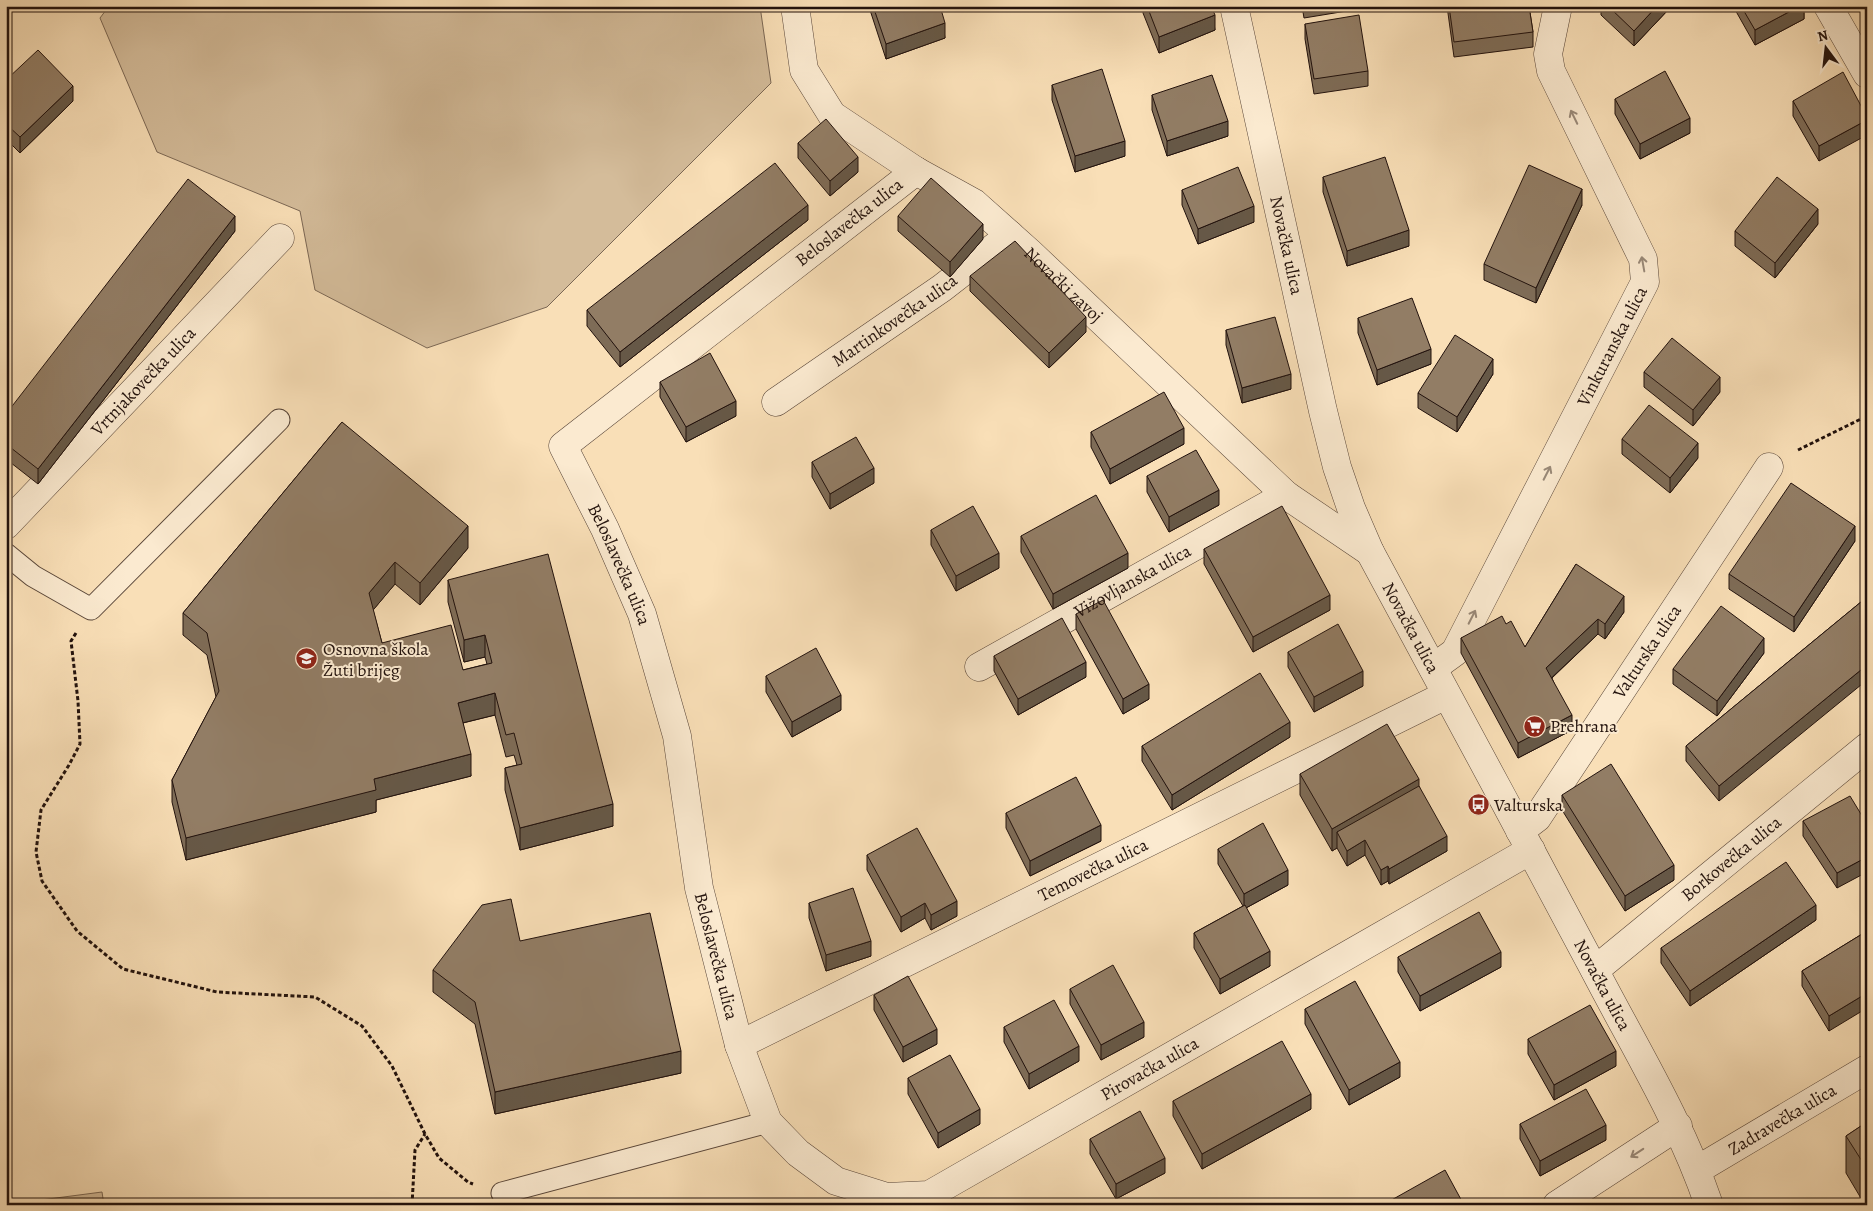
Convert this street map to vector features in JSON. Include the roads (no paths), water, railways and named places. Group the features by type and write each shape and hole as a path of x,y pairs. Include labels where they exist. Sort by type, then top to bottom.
{"street":[{"name":"Novački zavoj","path":"795,6 804,70 832,115 916,171 974,203 1286,495 1370,552"},
{"name":"Novačka ulica","path":"1234,6 1332,448 1351,508 1370,552 1678,1126 1697,1170 1709,1205"},
{"name":"Vinkuranska ulica","path":"1433,668 1455,652 1645,282 1643,259 1550,71 1548,54 1558,6"},
{"path":"1828,6 1867,74"},
{"name":"Beloslavečka ulica","path":"768,1122 739,1045 699,888 677,736 642,614 605,528 563,446 916,171"},
{"name":"Martinkovečka ulica","path":"776,402 942,288 1010,235"},
{"name":"Vrtnjakovečka ulica","path":"6,526 280,238"},
{"name":"Valturska ulica","path":"1526,840 1537,818 1769,466"},
{"name":"Vižovljanska ulica","path":"979,666 1286,495"},
{"name":"Temovečka ulica","path":"739,1045 1446,695"},
{"name":"Borkovečka ulica","path":"1594,970 1867,746"},
{"name":"Pirovačka ulica","path":"768,1122 798,1153 836,1181 887,1197 929,1195 1526,840"},
{"name":"Zadravečka ulica","path":"1697,1170 1867,1070"},
{"path":"1557,1205 1678,1126"}],"lane":[{"path":"6,554 33,576 91,608 279,420"},
{"path":"502,1193 768,1122"}],"place":[{"name":"Osnovna škola Žuti brijeg","path":"307,659"},
{"name":"Prehrana","path":"1534,726"},
{"name":"Valturska","path":"1478,805"}]}
